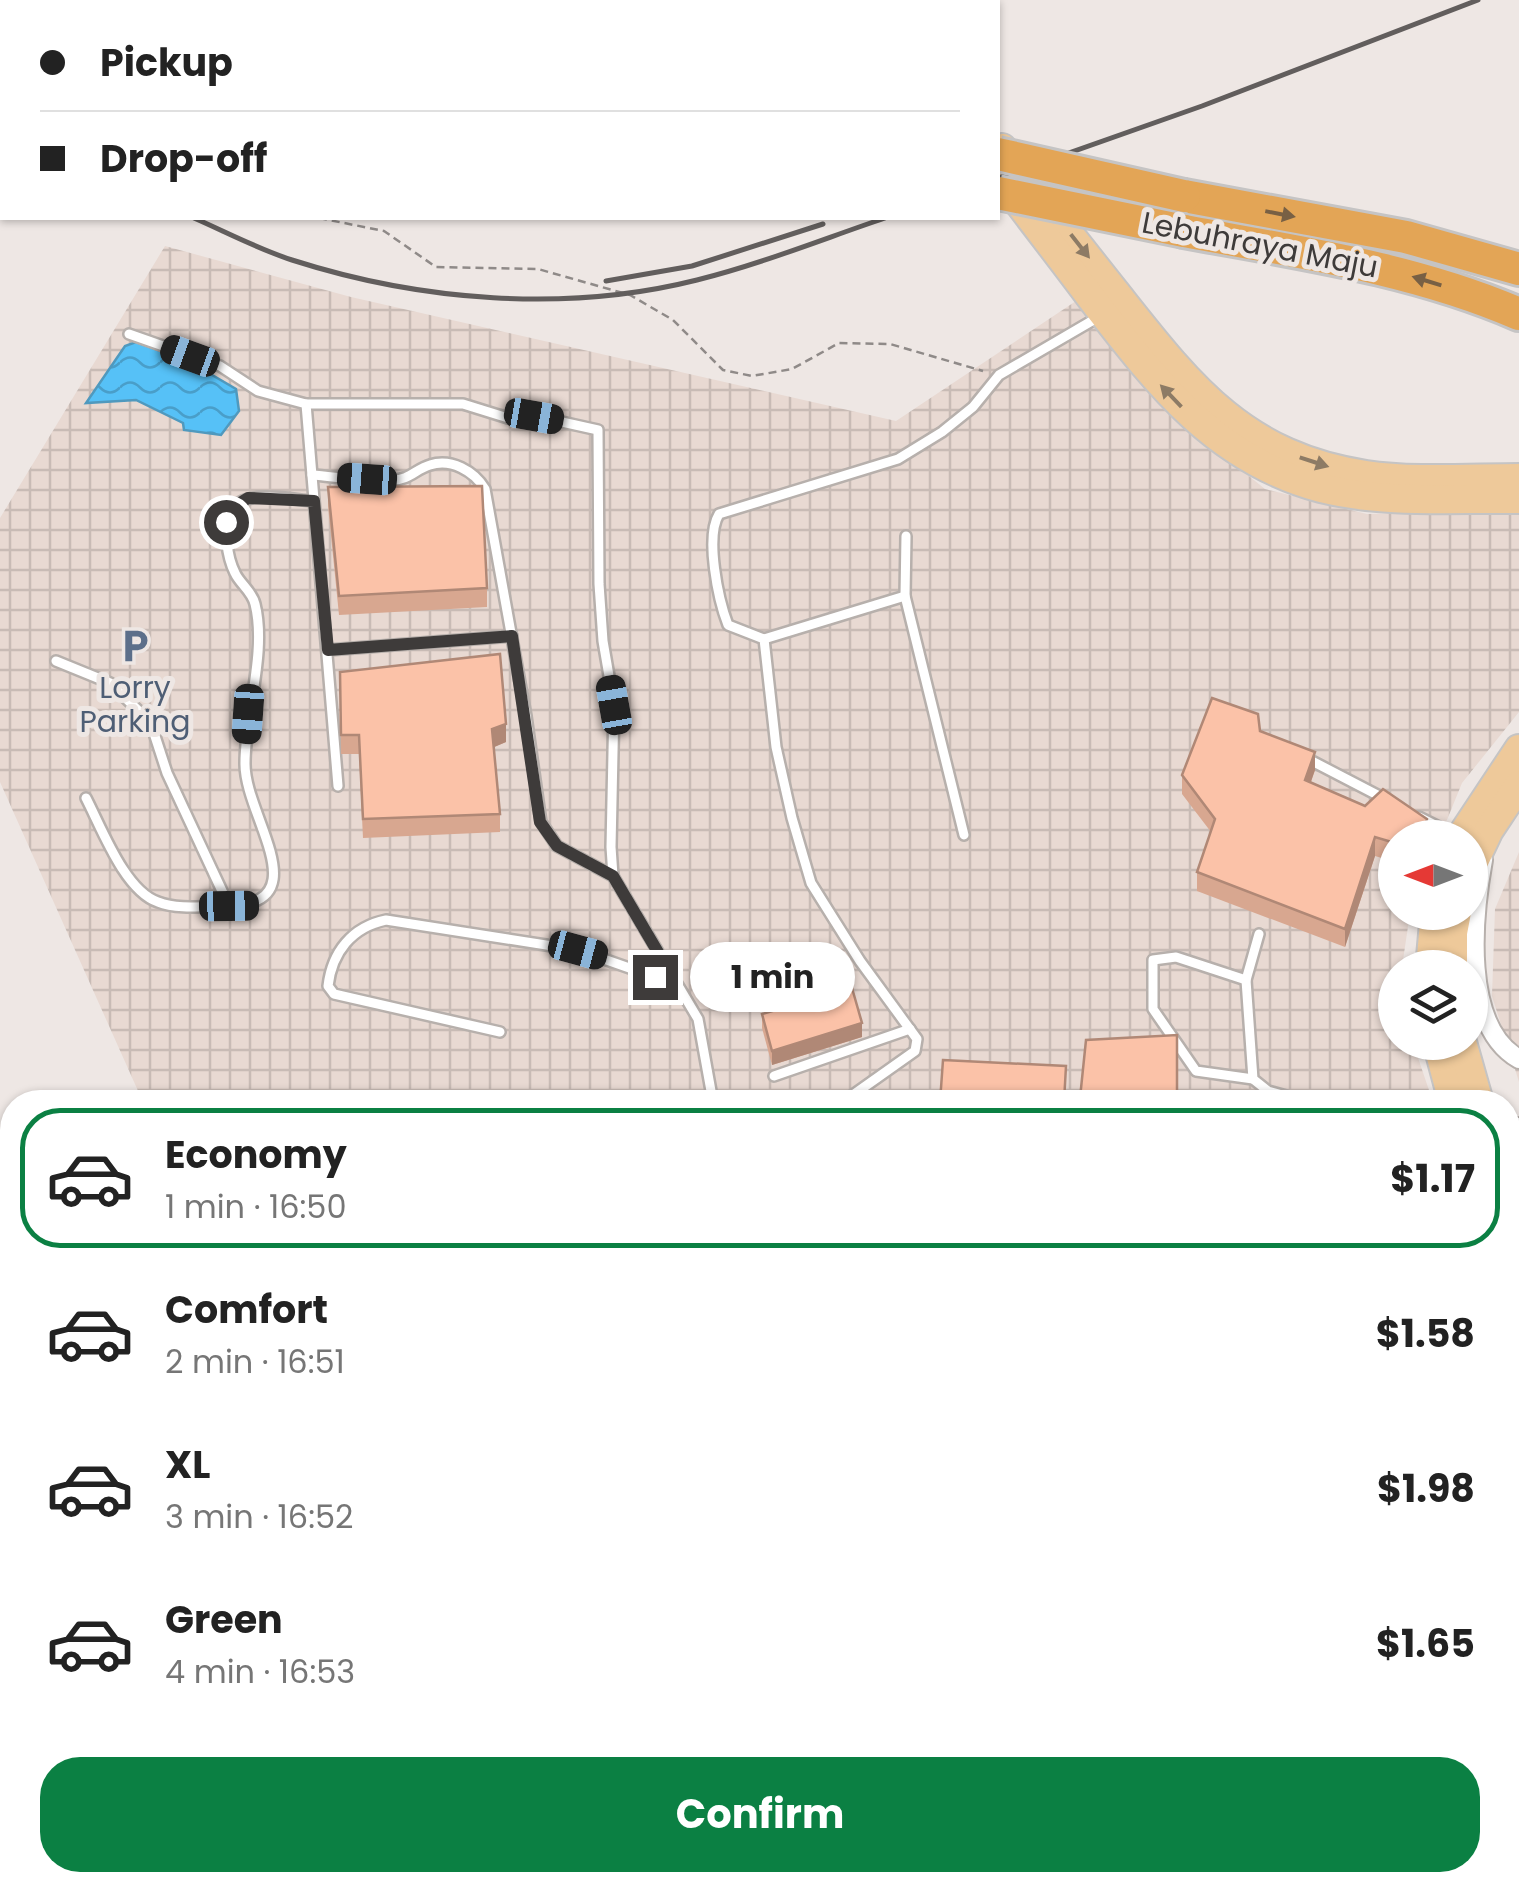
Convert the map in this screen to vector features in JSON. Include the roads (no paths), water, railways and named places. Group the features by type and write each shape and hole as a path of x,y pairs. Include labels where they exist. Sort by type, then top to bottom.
{"highway":[{"name":"Lebuhraya Maju","path":"1000,154 1184,196 1406,237 1519,270"},
{"name":"Lebuhraya Maju","path":"1000,192 1392,270 1481,297 1519,314"}],"main road":[{"path":"1000,145 1174,367 1211,406 1242,430 1288,453 1368,476 1519,478"},
{"path":"1000,178 1156,381 1198,423 1275,472 1321,488 1366,496 1519,499"},
{"path":"1478,820 1519,749"},
{"path":"1483,820 1519,785"},
{"path":"1441,1060 1450,1090"},
{"path":"1467,1060 1476,1090"}],"street":[{"path":"1476,930 1482,1012 1494,1036 1519,1059"}],"lane":[{"path":"905,596 764,639 728,625 719,601 712,526 719,514 898,459 973,407 998,376 1104,314"},
{"path":"129,334 220,366 258,391 306,404 462,404 508,418 534,416 598,430 598,584 614,705 613,876 698,1020 711,1090"},
{"path":"306,404 338,786"},
{"path":"312,475 395,480 413,477 430,465 457,464 477,477 485,489 512,636 540,822 557,846 613,876"},
{"path":"86,798 131,883 145,897 162,904 253,906 266,897 274,884 274,864 248,790 244,766 258,638 256,608 254,598 234,572 226,522 232,508 248,498 314,501"},
{"path":"906,536 905,596 964,835"},
{"path":"328,650 512,636"},
{"path":"764,639 776,747 811,883 860,961 917,1039 915,1052 861,1090"},
{"path":"56,661 110,684 144,716 229,906"},
{"path":"1297,753 1391,802"},
{"path":"1407,810 1426,820"},
{"path":"500,1032 334,994 328,986 329,976 346,939 386,920 578,950 655,977 672,976"},
{"path":"1253,1079 1246,980 1259,934"},
{"path":"1246,980 1176,957 1153,960 1153,1009 1196,1071 1253,1079 1267,1090"},
{"path":"774,1076 910,1029"}],"water":[{"path":"136,342 188,361 236,389 239,411 221,435 184,430 183,423 136,400 86,403 125,346"}],"railway":[{"path":"1000,177 1202,106 1478,0"},
{"path":"198,220 279,256 341,274 442,293 545,299 596,297 697,280 879,220"},
{"path":"606,281 692,266 823,224"}],"place":[{"name":"Lorry Parking","path":"135,646"}]}
